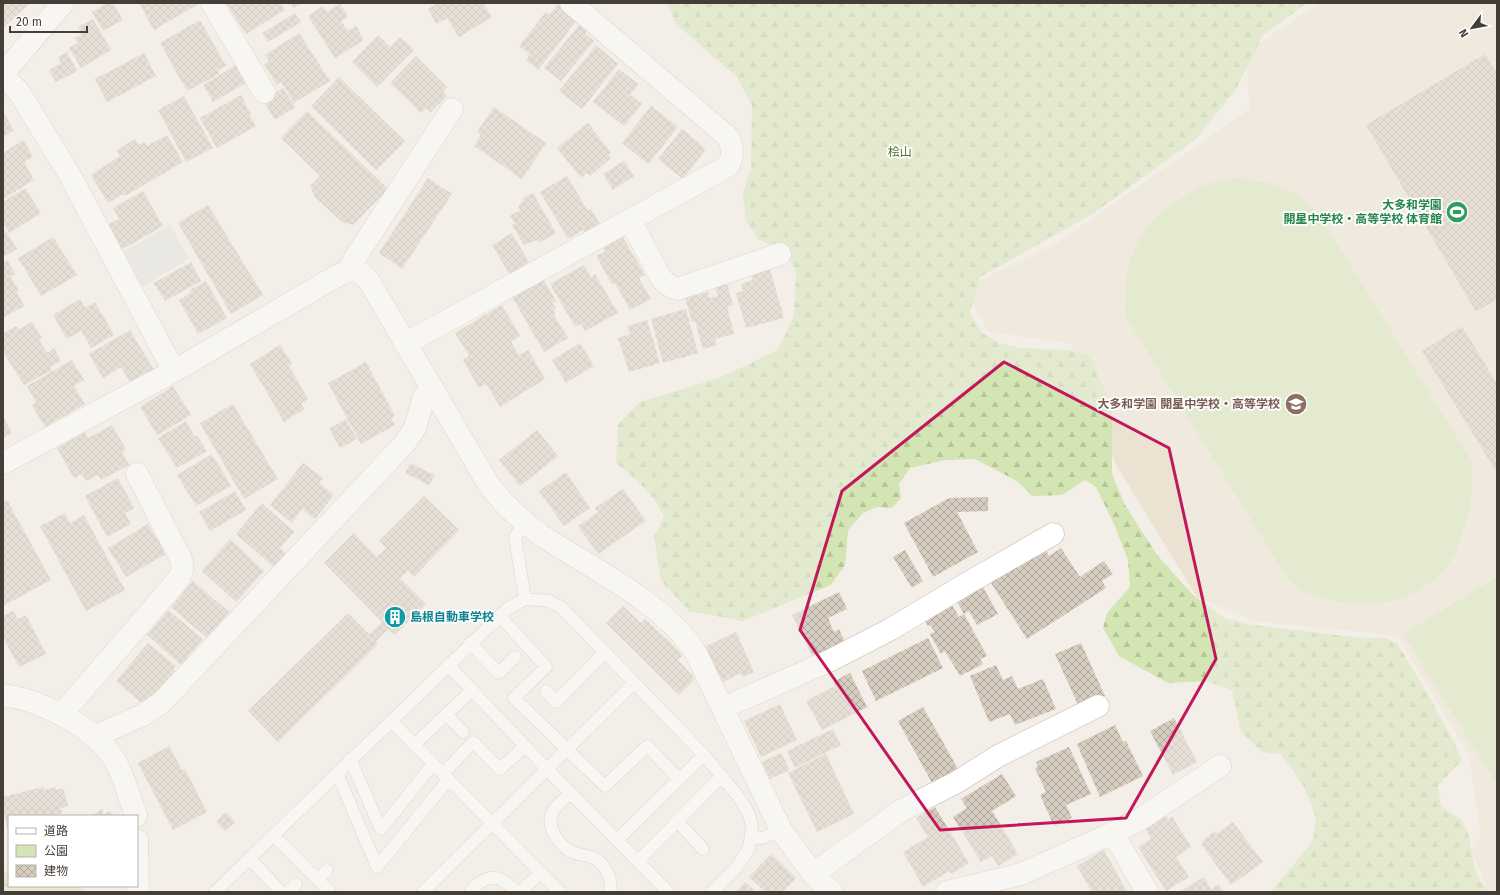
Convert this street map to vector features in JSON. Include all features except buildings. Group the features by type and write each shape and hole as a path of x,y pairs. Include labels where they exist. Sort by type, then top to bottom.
{"street":[{"path":"63,3 3,75 19,92 68,172 174,371"},
{"path":"212,3 264,92"},
{"path":"405,344 728,166 732,157 733,147 728,137 571,3"},
{"path":"348,271 452,109"},
{"path":"630,220 666,284 677,290 780,254"},
{"path":"3,463 174,371 335,277 348,271 358,271 369,281 489,485 504,505 524,523 556,545 646,602 682,634 696,653 781,830 813,874 832,892"},
{"path":"95,736 143,715 161,703 405,443 415,428 424,397 432,388"},
{"path":"61,715 176,581 183,570 183,564 180,557 137,474"},
{"path":"723,708 831,660 891,629 1053,534"},
{"path":"3,695 18,697 39,704 61,715 95,736 114,759 136,815"},
{"path":"813,874 902,810 957,782 998,756 1098,706"},
{"path":"947,892 1021,874 1113,833 1140,820 1220,766"},
{"path":"1113,833 1147,892"}],"lane":[{"path":"524,523 515,537 525,599"},
{"path":"215,892 470,643 507,609 525,599 549,601 561,607 704,755 738,796 749,814 752,827 749,848 737,867 712,892"},
{"path":"500,616 546,667 514,698 566,750 605,786 647,746 679,779"},
{"path":"470,643 499,673 515,657"},
{"path":"546,691 556,702 605,652"},
{"path":"448,665 547,769 668,892"},
{"path":"423,892 634,683"},
{"path":"414,745 472,690"},
{"path":"446,714 463,732"},
{"path":"391,721 560,892"},
{"path":"337,773 377,867 474,742 500,768 525,746"},
{"path":"617,840 704,755"},
{"path":"350,760 381,830 433,764"},
{"path":"638,861 722,776"},
{"path":"571,793 557,807 551,816 555,836 571,852 593,857 599,861 608,873 610,892"},
{"path":"677,821 703,849"},
{"path":"751,838 762,838 781,830"},
{"path":"273,835 330,892"},
{"path":"249,858 281,892"},
{"path":"318,880 327,870"},
{"path":"471,892 479,883 492,878 501,879 519,892 541,872"}],"highlighted area":[{"path":"1004,362 1169,448 1216,659 1126,818 940,830 800,630 842,491"}],"shaded area":[{"name":"大多和学園 開星中学校・高等学校","path":"1319,3 1497,3 1497,892 1489,892 1472,852 1481,834 1469,755 1398,636 1255,621 1197,597 1116,465 1072,344 988,331 965,288 1057,243 1250,109 1246,53"},
{"path":"170,225 189,259 140,288 121,253"}],"green space":[{"name":"桧山","path":"667,3 1307,3 1263,35 1236,89 1196,139 1094,213 980,277 970,312 982,333 999,343 1022,348 1068,350 1089,355 1112,407 1112,474 1125,505 1157,555 1193,595 1226,619 1253,625 1353,637 1385,638 1397,643 1429,696 1462,760 1438,786 1441,806 1462,820 1469,836 1474,866 1479,879 1489,892 1271,892 1313,841 1316,817 1303,785 1281,754 1262,752 1241,732 1232,690 1205,681 1168,683 1119,656 1103,628 1107,613 1130,587 1128,560 1114,524 1096,487 1085,480 1062,495 1032,496 1017,481 975,459 945,460 910,468 899,484 901,498 892,508 877,507 863,513 848,530 845,565 831,585 743,621 689,611 661,581 654,537 664,516 649,493 637,480 616,463 618,424 640,402 719,378 778,350 794,316 796,270 784,252 758,239 746,221 743,193 751,168 752,106 737,77 676,24"},
{"path":"1235,178 1265,182 1288,189 1318,213 1472,462 1473,484 1470,505 1462,535 1454,556 1437,577 1421,589 1404,597 1386,602 1367,604 1347,603 1328,600 1309,594 1289,581 1125,315 1126,287 1129,267 1135,248 1148,227 1175,202 1213,182"},
{"path":"1497,577 1497,784 1403,634"},
{"path":"8,871 8,887 79,887 86,892 3,892 3,872"}],"place":[{"name":"大多和学園 開星中学校・高等学校 体育館","path":"1457,212"},
{"name":"大多和学園 開星中学校・高等学校","path":"1296,404"},
{"name":"島根自動車学校","path":"395,617"}]}
